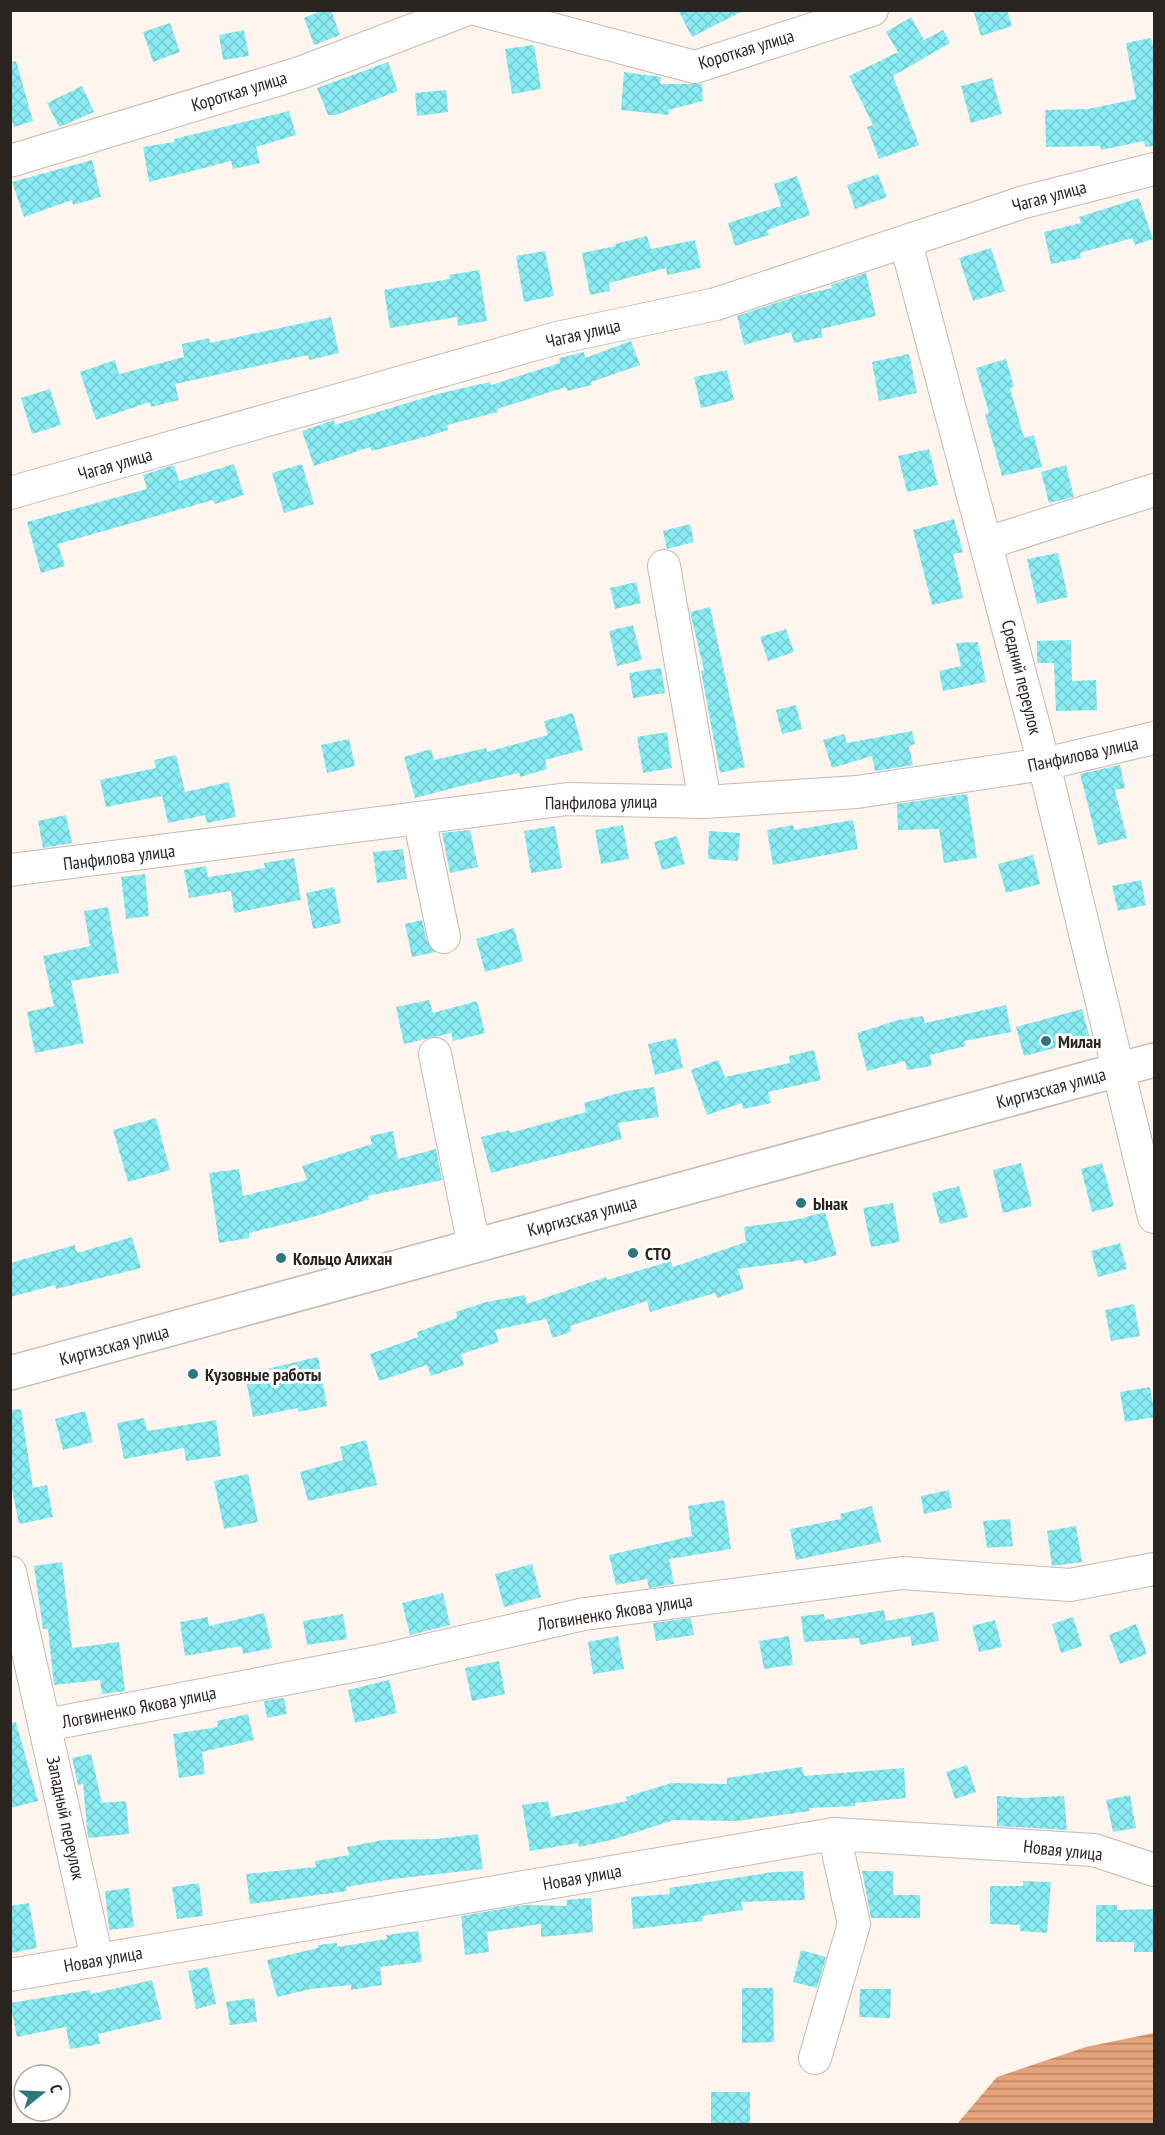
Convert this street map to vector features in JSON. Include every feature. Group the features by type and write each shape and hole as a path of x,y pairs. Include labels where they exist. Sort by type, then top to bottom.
{"main road":[{"name":"Киргизская улица","path":"10,1373 1155,1060"}],"street":[{"name":"Короткая улица","path":"10,161 300,73 465,10"},
{"name":"Короткая улица","path":"479,10 694,67 872,10"},
{"name":"Чагая улица","path":"10,493 557,338 716,304 906,243 1024,202 1155,169"},
{"name":"Средний переулок","path":"906,243 1044,764 1117,1070 1155,1217"},
{"path":"987,543 1155,490"},
{"path":"664,566 705,802"},
{"name":"Панфилова улица","path":"10,870 568,799 705,802 857,792 1044,764 1155,738"},
{"path":"419,818 444,937"},
{"path":"435,1054 474,1246"},
{"name":"Логвиненко Якова улица","path":"46,1725 378,1661 584,1614 902,1572 1070,1585 1155,1569"},
{"name":"Западный переулок","path":"10,1572 97,1959"},
{"path":"815,2058 854,1924 834,1834"},
{"name":"Новая улица","path":"10,1975 834,1834 1094,1850 1155,1870"}],"shaded area":[{"path":"1154,2033 1154,2124 957,2124 997,2077 1086,2047"}],"building":[{"path":"323,10 331,10 340,35 314,45 304,18"},
{"path":"678,10 745,10 692,37"},
{"path":"973,10 1007,10 1012,26 981,36"},
{"path":"911,17 924,40 943,30 950,43 893,76 919,145 879,159 867,127 873,125 849,76 898,52 886,32"},
{"path":"170,23 180,52 153,62 143,32"},
{"path":"244,30 249,56 223,60 219,35"},
{"path":"1151,38 1155,54 1155,146 1145,147 1144,141 1101,150 1100,146 1046,147 1045,110 1088,109 1136,99 1126,43"},
{"path":"534,45 541,89 512,94 505,49"},
{"path":"16,61 33,121 14,127 10,116 10,62"},
{"path":"388,62 398,91 336,115 328,115 317,88"},
{"path":"624,72 661,77 660,84 702,84 703,101 668,110 669,115 621,110"},
{"path":"992,78 1002,114 971,123 961,86"},
{"path":"82,86 94,112 59,127 47,103"},
{"path":"446,90 448,112 417,116 415,93"},
{"path":"289,111 296,135 256,147 260,163 233,169 231,161 149,182 143,147 174,142 174,139"},
{"path":"92,160 101,197 73,205 72,200 24,217 12,182"},
{"path":"878,174 887,197 855,209 847,185"},
{"path":"797,176 810,215 767,230 769,235 735,246 728,223 781,206 774,184"},
{"path":"1139,198 1153,239 1135,245 1132,238 1080,253 1081,258 1051,264 1044,232 1081,223 1079,217"},
{"path":"647,236 651,249 695,240 701,268 667,275 666,268 609,283 610,291 590,295 582,253 616,246 615,244"},
{"path":"991,248 1005,291 973,301 959,258"},
{"path":"545,251 554,296 524,302 516,256"},
{"path":"479,270 487,321 458,326 457,317 390,328 384,290 450,279 449,275"},
{"path":"866,273 876,316 821,329 823,337 794,343 791,332 744,345 737,316 797,296 832,288 831,285"},
{"path":"331,317 339,353 309,360 308,355 175,384 179,400 151,407 150,402 96,420 80,372 115,360 119,374 184,357 182,344 209,338 210,343"},
{"path":"631,341 640,365 591,382 592,385 567,391 566,387 497,409 498,412 447,425 448,430 428,436 372,451 370,447 314,466 302,431 334,420 335,425 437,394 490,382 491,385 560,363 559,358 584,352 585,358"},
{"path":"909,354 917,393 879,401 872,362"},
{"path":"1006,359 1014,387 1010,388 1024,438 1034,435 1042,467 1002,476 985,414 989,413 976,368"},
{"path":"727,370 734,400 701,408 694,377"},
{"path":"50,389 61,425 32,434 21,398"},
{"path":"929,449 938,485 907,492 898,456"},
{"path":"234,464 244,495 215,504 213,500 58,544 65,566 41,573 27,522 147,489 143,475 174,465 179,481"},
{"path":"302,464 314,504 284,513 272,473"},
{"path":"1066,465 1074,497 1049,503 1041,472"},
{"path":"954,519 963,552 953,554 963,598 932,605 913,530"},
{"path":"690,524 694,542 667,549 663,531"},
{"path":"1058,553 1068,597 1037,604 1027,559"},
{"path":"636,582 641,603 615,609 610,588"},
{"path":"710,607 745,767 720,773 701,671 704,670 690,612"},
{"path":"633,625 642,660 617,666 609,631"},
{"path":"786,629 794,652 768,661 760,637"},
{"path":"1071,640 1072,681 1096,680 1097,710 1056,711 1054,663 1037,663 1037,641"},
{"path":"978,642 986,682 943,691 939,671 961,666 956,643"},
{"path":"661,668 665,693 633,698 629,673"},
{"path":"796,705 802,729 782,734 776,710"},
{"path":"573,713 583,750 545,760 547,769 520,777 519,773 415,798 404,757 431,749 434,760 486,748 487,752 548,735 544,721"},
{"path":"912,731 915,744 909,746 913,765 875,771 872,756 832,768 823,740 844,734 847,743"},
{"path":"667,732 672,768 643,773 637,737"},
{"path":"349,739 355,766 327,773 321,745"},
{"path":"176,755 185,792 229,782 236,817 207,823 205,815 168,823 162,796 106,807 100,780 156,768 154,760"},
{"path":"1120,765 1125,788 1115,790 1127,838 1098,845 1080,774"},
{"path":"967,794 977,858 944,863 939,829 898,830 897,804"},
{"path":"66,815 72,843 43,848 38,821"},
{"path":"853,820 858,849 773,865 767,830 793,825 794,830"},
{"path":"623,825 629,859 601,864 595,830"},
{"path":"555,826 562,868 531,873 524,831"},
{"path":"470,830 478,867 450,873 442,833"},
{"path":"709,831 740,833 738,861 708,859"},
{"path":"677,836 685,864 662,870 654,842"},
{"path":"403,849 407,879 377,883 373,852"},
{"path":"1033,855 1040,884 1006,893 998,864"},
{"path":"294,858 301,900 234,913 231,891 189,898 184,870 206,866 208,877 265,868 264,863"},
{"path":"145,874 149,916 126,919 121,877"},
{"path":"1141,880 1146,905 1118,911 1112,886"},
{"path":"334,887 341,923 313,929 306,893"},
{"path":"108,907 119,973 71,981 84,1043 35,1053 27,1012 54,1006 43,956 90,946 84,911"},
{"path":"422,920 427,941 436,952 412,957 405,924"},
{"path":"514,928 523,961 485,972 476,939"},
{"path":"429,1000 433,1013 477,1001 485,1033 453,1041 451,1033 404,1044 396,1007"},
{"path":"1006,1005 1011,1032 964,1041 966,1046 930,1055 932,1066 907,1070 905,1061 867,1071 857,1033 898,1020 923,1016 925,1023"},
{"path":"1082,1009 1090,1039 1024,1056 1016,1027"},
{"path":"676,1038 683,1068 655,1075 648,1044"},
{"path":"814,1050 821,1080 768,1092 771,1103 743,1109 742,1103 707,1115 691,1070 718,1060 725,1077 790,1063 789,1056"},
{"path":"654,1087 659,1117 618,1123 622,1139 491,1173 481,1137 509,1130 510,1133 586,1112 584,1103 626,1091"},
{"path":"156,1118 170,1170 128,1182 113,1130"},
{"path":"393,1131 398,1159 436,1149 442,1180 368,1196 369,1199 313,1217 249,1233 249,1238 219,1243 209,1173 239,1169 243,1196 307,1180 302,1166 372,1144 370,1136"},
{"path":"1021,1163 1032,1206 1003,1213 993,1170"},
{"path":"1102,1163 1114,1206 1092,1212 1081,1169"},
{"path":"959,1186 968,1217 940,1224 932,1193"},
{"path":"893,1203 900,1242 871,1247 863,1208"},
{"path":"825,1212 837,1255 804,1264 803,1260 738,1269 744,1289 717,1298 715,1293 650,1312 647,1301 570,1326 572,1331 553,1338 546,1319 495,1330 499,1342 461,1354 464,1365 431,1376 427,1365 379,1381 370,1354 418,1337 417,1332 457,1318 456,1312 486,1302 525,1295 527,1304 606,1277 607,1280 671,1261 673,1267 746,1242 744,1227 795,1220"},
{"path":"132,1237 141,1268 56,1289 55,1285 10,1297 10,1263 75,1245 77,1253"},
{"path":"1120,1243 1127,1269 1098,1277 1091,1251"},
{"path":"1134,1304 1140,1336 1111,1341 1105,1310"},
{"path":"318,1357 327,1406 298,1412 298,1408 253,1417 245,1374"},
{"path":"1150,1387 1155,1417 1125,1422 1120,1392"},
{"path":"21,1409 33,1488 47,1485 53,1517 19,1524 10,1479 10,1410"},
{"path":"85,1411 93,1442 63,1450 55,1419"},
{"path":"144,1418 147,1431 216,1420 221,1456 186,1461 184,1448 124,1459 117,1423"},
{"path":"366,1440 377,1485 308,1501 300,1472 343,1460 340,1447"},
{"path":"248,1474 258,1522 224,1529 214,1481"},
{"path":"949,1490 952,1508 924,1514 921,1496"},
{"path":"724,1500 731,1549 669,1559 674,1584 649,1588 647,1579 616,1585 609,1555 692,1536 688,1506"},
{"path":"872,1506 881,1542 796,1560 790,1529 841,1519 840,1514"},
{"path":"1010,1519 1013,1546 987,1548 983,1521"},
{"path":"1076,1526 1082,1562 1052,1566 1047,1531"},
{"path":"62,1562 72,1648 119,1642 125,1691 102,1694 100,1680 54,1685 48,1629 43,1629 34,1566"},
{"path":"532,1564 541,1597 504,1607 495,1574"},
{"path":"443,1593 450,1625 410,1635 402,1603"},
{"path":"884,1610 886,1621 934,1612 939,1641 912,1646 910,1636 860,1645 859,1638 804,1642 801,1616 824,1614 825,1620"},
{"path":"264,1613 272,1648 243,1654 241,1646 185,1656 180,1622 208,1617 209,1626"},
{"path":"343,1614 347,1639 307,1645 303,1621"},
{"path":"1073,1617 1082,1646 1061,1653 1052,1624"},
{"path":"691,1618 694,1635 656,1641 653,1623"},
{"path":"995,1620 1002,1647 979,1652 972,1626"},
{"path":"1136,1624 1147,1654 1120,1664 1109,1635"},
{"path":"618,1636 624,1669 593,1674 588,1642"},
{"path":"789,1636 793,1665 764,1669 759,1641"},
{"path":"499,1661 505,1694 472,1701 465,1668"},
{"path":"389,1680 397,1713 355,1723 348,1690"},
{"path":"284,1698 287,1714 267,1718 264,1701"},
{"path":"248,1714 254,1740 202,1752 205,1774 179,1778 173,1734 218,1727 217,1721"},
{"path":"16,1722 38,1801 10,1808 10,1723"},
{"path":"91,1754 102,1803 126,1801 129,1834 88,1838 83,1784 78,1785 72,1758"},
{"path":"967,1765 976,1792 955,1799 946,1772"},
{"path":"802,1767 804,1776 904,1768 906,1798 855,1803 855,1806 809,1808 810,1811 737,1821 674,1820 615,1839 579,1847 578,1843 530,1851 522,1805 548,1801 551,1817 627,1801 626,1797 671,1783 727,1784 727,1778"},
{"path":"1130,1795 1136,1828 1113,1832 1106,1800"},
{"path":"997,1796 1024,1798 1064,1796 1067,1830 997,1826"},
{"path":"478,1834 483,1869 393,1879 346,1887 347,1891 250,1904 246,1874 316,1867 315,1861 349,1855 347,1847 383,1840 436,1839"},
{"path":"803,1871 805,1900 741,1902 743,1910 702,1916 703,1921 633,1929 631,1897 670,1894 669,1888 773,1872"},
{"path":"862,1871 893,1871 893,1895 920,1895 920,1918 871,1918"},
{"path":"1023,1881 1051,1882 1047,1933 1020,1931 1020,1925 990,1924 990,1886 1023,1886"},
{"path":"199,1883 203,1916 177,1919 172,1887"},
{"path":"129,1888 134,1927 109,1930 105,1891"},
{"path":"591,1898 593,1932 541,1937 541,1924 487,1932 489,1952 465,1955 461,1916 524,1905 567,1906 566,1900"},
{"path":"29,1903 37,1948 10,1953 10,1906"},
{"path":"1096,1905 1117,1905 1117,1910 1155,1909 1155,1952 1134,1952 1134,1942 1096,1942"},
{"path":"418,1931 422,1962 380,1967 382,1985 351,1990 351,1985 311,1989 277,1997 267,1960 318,1948 318,1945 337,1943 337,1947 387,1939 386,1935"},
{"path":"801,1950 826,1957 817,1988 793,1982"},
{"path":"208,1967 216,2004 196,2009 188,1971"},
{"path":"152,1980 162,2019 98,2034 100,2044 70,2049 66,2027 17,2037 10,2003 90,1990 91,1994"},
{"path":"742,1988 773,1988 774,2042 742,2043"},
{"path":"860,1989 891,1989 890,2018 859,2017"},
{"path":"254,1998 257,2022 230,2025 226,2002"},
{"path":"711,2092 750,2092 750,2124 711,2124"}],"place":[{"name":"Милан","path":"1046,1041"},
{"name":"Ынак","path":"801,1203"},
{"name":"СТО","path":"633,1253"},
{"name":"Кольцо Алихан","path":"281,1258"},
{"name":"Кузовные работы","path":"193,1374"}]}
